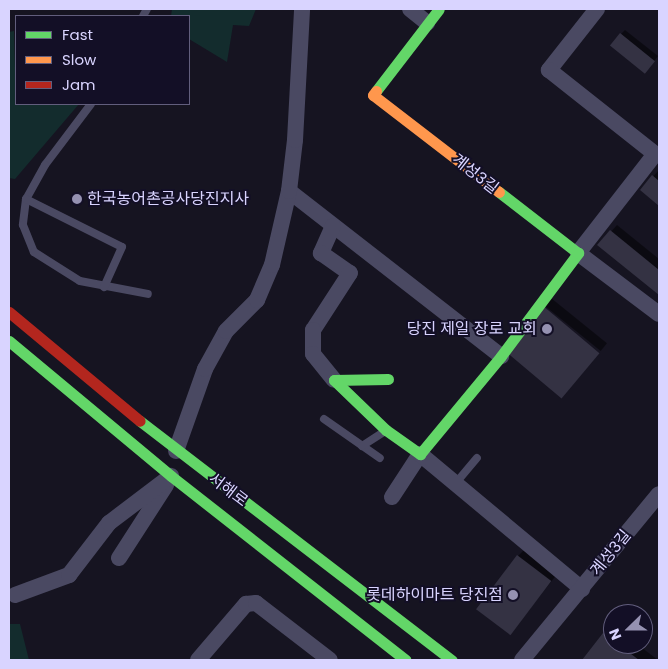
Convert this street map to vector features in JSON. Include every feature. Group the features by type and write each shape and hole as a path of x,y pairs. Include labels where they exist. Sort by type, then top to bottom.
{"main road":[{"path":"427,23 439,9"},
{"name":"계성3길","path":"427,23 373,95 578,253"},
{"path":"420,454 501,356 578,253"},
{"name":"서해로","path":"9,312 176,451 452,660"},
{"name":"서해로","path":"9,342 171,476 406,660"},
{"path":"334,380 388,379"},
{"name":"계성3길","path":"334,380 386,430 420,454"}],"street":[{"path":"176,451 205,368 226,332 257,300 272,265 289,191 295,140 302,9"},
{"path":"410,9 427,23"},
{"path":"578,253 658,154 549,70 598,9"},
{"path":"289,191 501,356"},
{"path":"334,226 321,252 350,273 313,330 313,354 334,380"},
{"name":"계성3길","path":"578,253 659,314"},
{"path":"392,497 420,454"},
{"name":"계성3길","path":"420,454 582,589"},
{"path":"119,558 171,476"},
{"path":"16,595 69,575 108,523 171,476"},
{"name":"계성3길","path":"522,660 659,494"},
{"path":"198,660 246,604 256,603 330,660"}],"lane":[{"path":"91,105 45,165 26,198 23,225 34,252 80,281 148,294"},
{"path":"26,198 122,247 104,287"},
{"path":"324,419 380,458"},
{"path":"362,446 386,430"},
{"path":"455,484 477,458"}],"green space":[{"path":"172,9 256,9 249,26 233,25 227,62 190,40 190,15 171,15"},
{"path":"14,31 15,105 78,105 15,179 9,178 9,32"},
{"path":"9,624 20,624 29,660 9,660"}],"building":[{"path":"620,33 655,61 645,74 610,45"},
{"path":"652,175 659,181 659,206 640,190"},
{"path":"610,230 659,270 659,295 597,245"},
{"name":"당진 제일 장로 교회","path":"542,305 599,353 562,398 504,350"},
{"name":"롯데하이마트 당진점","path":"517,555 551,581 510,635 476,609"},
{"path":"603,633 603,654 631,654 639,660 582,660"}],"traffic: fast":[{"path":"376,91 439,9"},
{"path":"388,379 334,380 386,430 420,454 501,356 578,253 499,192"},
{"path":"9,341 171,476 406,660"},
{"path":"140,421 452,660"}],"traffic: slow":[{"path":"376,91 373,95 499,192"}],"traffic: jam":[{"path":"9,312 140,421"}],"place":[{"name":"한국농어촌공사당진지사","path":"77,199"},
{"name":"당진 제일 장로 교회","path":"547,329"},
{"name":"롯데하이마트 당진점","path":"513,595"}]}
